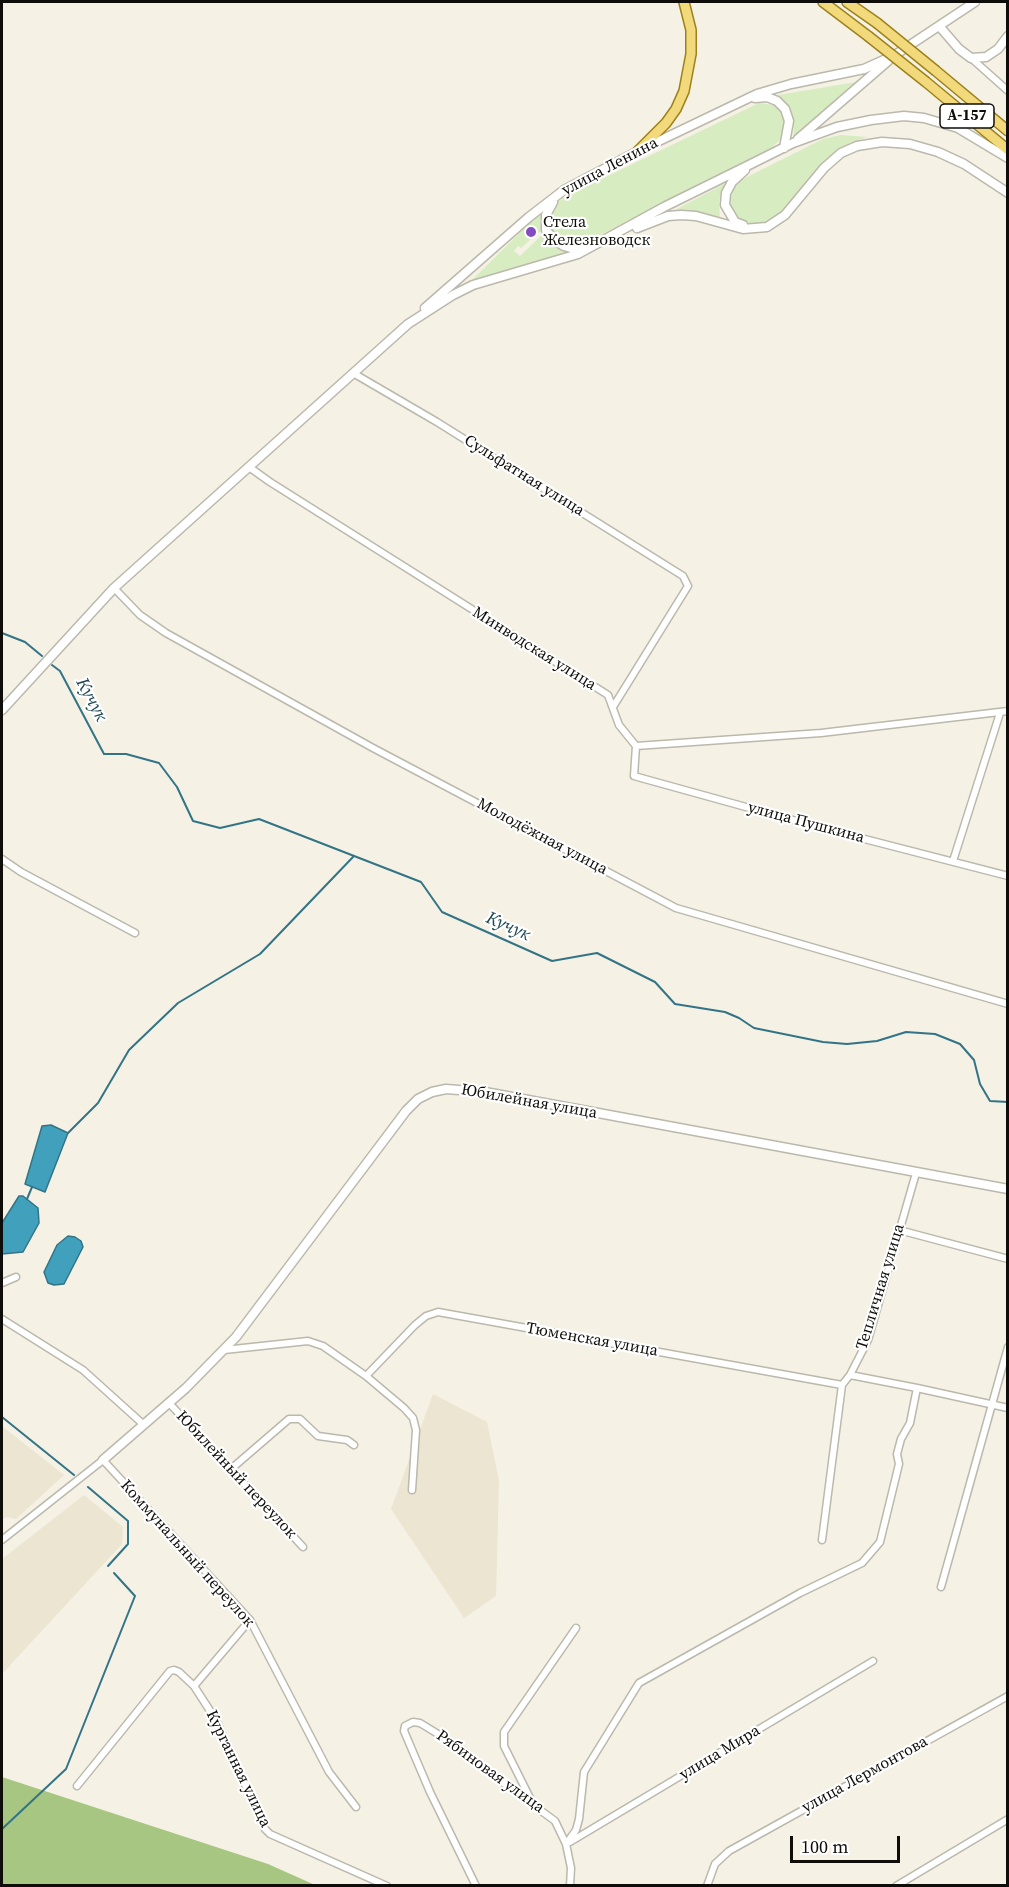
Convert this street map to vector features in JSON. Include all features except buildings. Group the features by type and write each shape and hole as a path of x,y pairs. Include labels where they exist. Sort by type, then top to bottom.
{"main road":[{"path":"638,151 666,123 676,109 684,91 691,54 691,30 684,2"},
{"name":"А-157","path":"823,2 926,82 1008,150"},
{"name":"А-157","path":"847,2 877,23 1008,131"},
{"path":"855,2 877,23"},
{"path":"793,143 895,55 975,2"},
{"path":"940,27 959,49 971,58 986,57 998,49 1008,36"},
{"name":"улица Ленина","path":"408,324 529,217 564,190 743,100 773,88 864,69 895,55"},
{"path":"743,100 767,97 777,101 785,109 789,121 784,148"},
{"path":"564,190 550,205 546,215 546,230 554,240 574,249 596,245 664,207 793,143 837,127 904,116 924,118 958,128 1008,158"},
{"path":"2,710 114,588 408,324 453,295 473,285 558,262 668,216 696,216 743,230 767,227 785,215 824,168 841,153 857,146 882,142 910,144 939,152 964,164 1008,193"},
{"path":"751,164 732,182 726,193 724,205 735,222 755,229"},
{"name":"Юбилейная улица","path":"103,1460 169,1403 236,1337 406,1111 418,1099 432,1092 446,1089 485,1092 1008,1189"}],"street":[{"path":"971,58 1008,91"},
{"name":"Сульфатная улица","path":"353,373 437,422 683,576 688,586 613,707"},
{"name":"Минводская улица","path":"249,467 608,696 620,725 636,746"},
{"name":"Молодёжная улица","path":"114,588 140,615 166,633 373,748 676,908 1008,1004"},
{"path":"636,746 821,733 1008,711"},
{"path":"953,861 1000,713"},
{"name":"улица Пушкина","path":"636,746 633,776 1008,876"},
{"path":"2,859 21,872 135,933"},
{"name":"Тепличная улица","path":"842,1385 850,1375 868,1340 916,1173"},
{"path":"899,1230 1008,1259"},
{"path":"2,1283 16,1277"},
{"name":"Тюменская улица","path":"366,1376 415,1325 426,1316 438,1312 842,1385"},
{"path":"2,1319 83,1370 144,1425"},
{"path":"224,1350 308,1341 322,1346 366,1376 413,1418 416,1430 412,1490"},
{"path":"941,1587 1008,1347"},
{"path":"850,1375 1008,1408"},
{"path":"822,1540 842,1385"},
{"path":"570,1886 571,1868 566,1844 576,1830 579,1819 584,1772 639,1683 800,1593 861,1563 880,1542 899,1464 897,1454 901,1439 910,1424 917,1388"},
{"name":"Юбилейный переулок","path":"169,1403 303,1547"},
{"path":"231,1469 289,1419 300,1419 318,1436 347,1440 354,1445"},
{"path":"2,1540 103,1460"},
{"name":"Коммунальный переулок","path":"103,1460 250,1620 329,1772 356,1807"},
{"path":"194,1686 250,1620"},
{"path":"532,1803 504,1746 504,1732 576,1628"},
{"name":"улица Мира","path":"566,1844 873,1661"},
{"name":"Курганная улица","path":"77,1786 171,1671 179,1672 194,1686 227,1742 265,1829 270,1834 387,1886"},
{"name":"улица Лермонтова","path":"707,1886 715,1864 729,1851 1008,1696"},
{"name":"Рябиновая улица","path":"476,1886 430,1792 404,1731 405,1726 413,1722 420,1723 456,1745 555,1821 566,1844"},
{"path":"896,1886 1008,1820"}],"shaded area":[{"path":"433,1394 487,1422 499,1481 496,1596 464,1618 391,1509"},
{"path":"2,1426 64,1475 16,1519 6,1517 2,1520"},
{"path":"84,1495 123,1527 122,1544 2,1674 2,1559"}],"green space":[{"path":"862,81 793,138 794,126 790,111 786,105 772,96"},
{"path":"759,103 774,105 785,119 782,138 771,148 586,242 572,244 563,242 551,231 549,224 553,207 564,197"},
{"path":"841,135 867,137 850,143 835,153 779,215 766,223 756,225 743,223 737,219 730,208 731,198 734,188 741,180 823,139"},
{"path":"726,183 719,200 720,221 671,212"},
{"path":"543,210 541,231 538,233 532,227 526,234 531,239 514,251 520,256 543,234 556,247 567,252 469,283"},
{"path":"2,1777 268,1864 315,1885 2,1885"}],"water":[{"path":"51,1125 68,1133 45,1192 25,1184 42,1126"},
{"path":"19,1196 23,1196 38,1208 39,1223 23,1252 2,1254 2,1223"},
{"path":"68,1236 81,1241 83,1247 64,1284 48,1283 44,1272 57,1245"}],"waterway":[{"name":"Кучук","path":"2,633 25,642 42,656"},
{"name":"Кучук","path":"52,665 60,671 104,754 126,754 159,763 177,787 193,821 220,828 259,819 421,882 442,912 552,961 597,953 655,982 675,1004 725,1012 754,1028 823,1042 847,1044 877,1041 906,1032 935,1034 960,1044 974,1060 980,1084 990,1101 1008,1102"},
{"path":"68,1133 98,1103 129,1050 178,1003 260,954 353,857"},
{"path":"27,1199 32,1187"},
{"path":"2,1417 74,1475"},
{"path":"88,1487 128,1521 128,1544 108,1566"},
{"path":"2,1829 66,1769 135,1596 114,1573"}],"place":[{"name":"Стела Железноводск","path":"531,232"}]}
